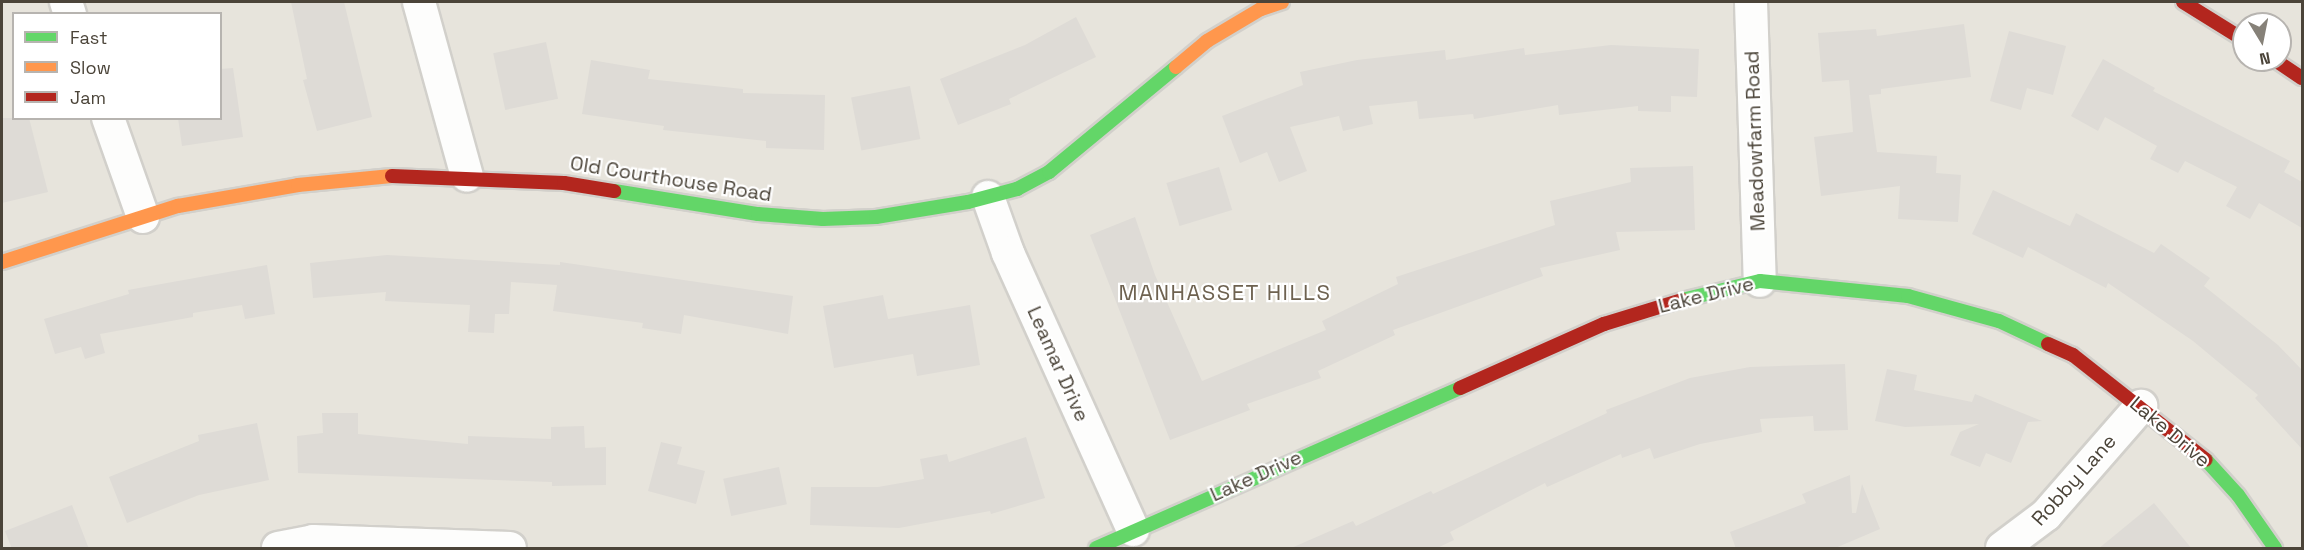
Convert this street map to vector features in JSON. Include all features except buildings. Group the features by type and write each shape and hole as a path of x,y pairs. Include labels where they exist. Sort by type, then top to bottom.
{"street":[{"path":"419,2 467,176"},
{"name":"Old Courthouse Road","path":"2,262 178,206 298,185 390,176 467,176 564,183 758,214 823,219 876,217 988,197 1017,189 1049,172 1207,41 1261,9 1282,2"},
{"name":"Meadowfarm Road","path":"1751,2 1760,281"},
{"path":"2186,2 2232,32"},
{"path":"109,120 143,217"},
{"name":"Leamar Drive","path":"988,197 1008,253 1133,530"},
{"name":"Lake Drive","path":"1096,549 1133,530 1604,324 1665,304 1760,281 1908,296 1999,321 2073,355 2198,451 2238,495 2275,549"},
{"name":"Robby Lane","path":"2002,549 2046,515 2141,406"},
{"path":"278,549 313,541 510,549"}],"shaded area":[{"path":"2,2 2302,2 2302,548 2,548"}],"traffic: fast":[{"path":"614,191 758,214 823,219 876,217 968,202 1017,189 1049,172 1176,67"},
{"path":"1682,300 1760,281 1908,296 1999,321 2048,344"},
{"path":"1096,548 1460,388"},
{"path":"2206,460 2238,495 2275,548"}],"traffic: slow":[{"path":"1176,67 1207,41 1261,9 1282,2"},
{"path":"2,262 178,206 298,185 392,176"}],"traffic: jam":[{"path":"2183,2 2232,33"},
{"path":"2292,71 2302,78"},
{"path":"392,176 564,183 614,191"},
{"path":"1460,388 1604,324 1682,300"},
{"path":"2048,344 2073,355 2206,460"}],"district":[{"name":"MANHASSET HILLS","path":"1225,293"}]}
